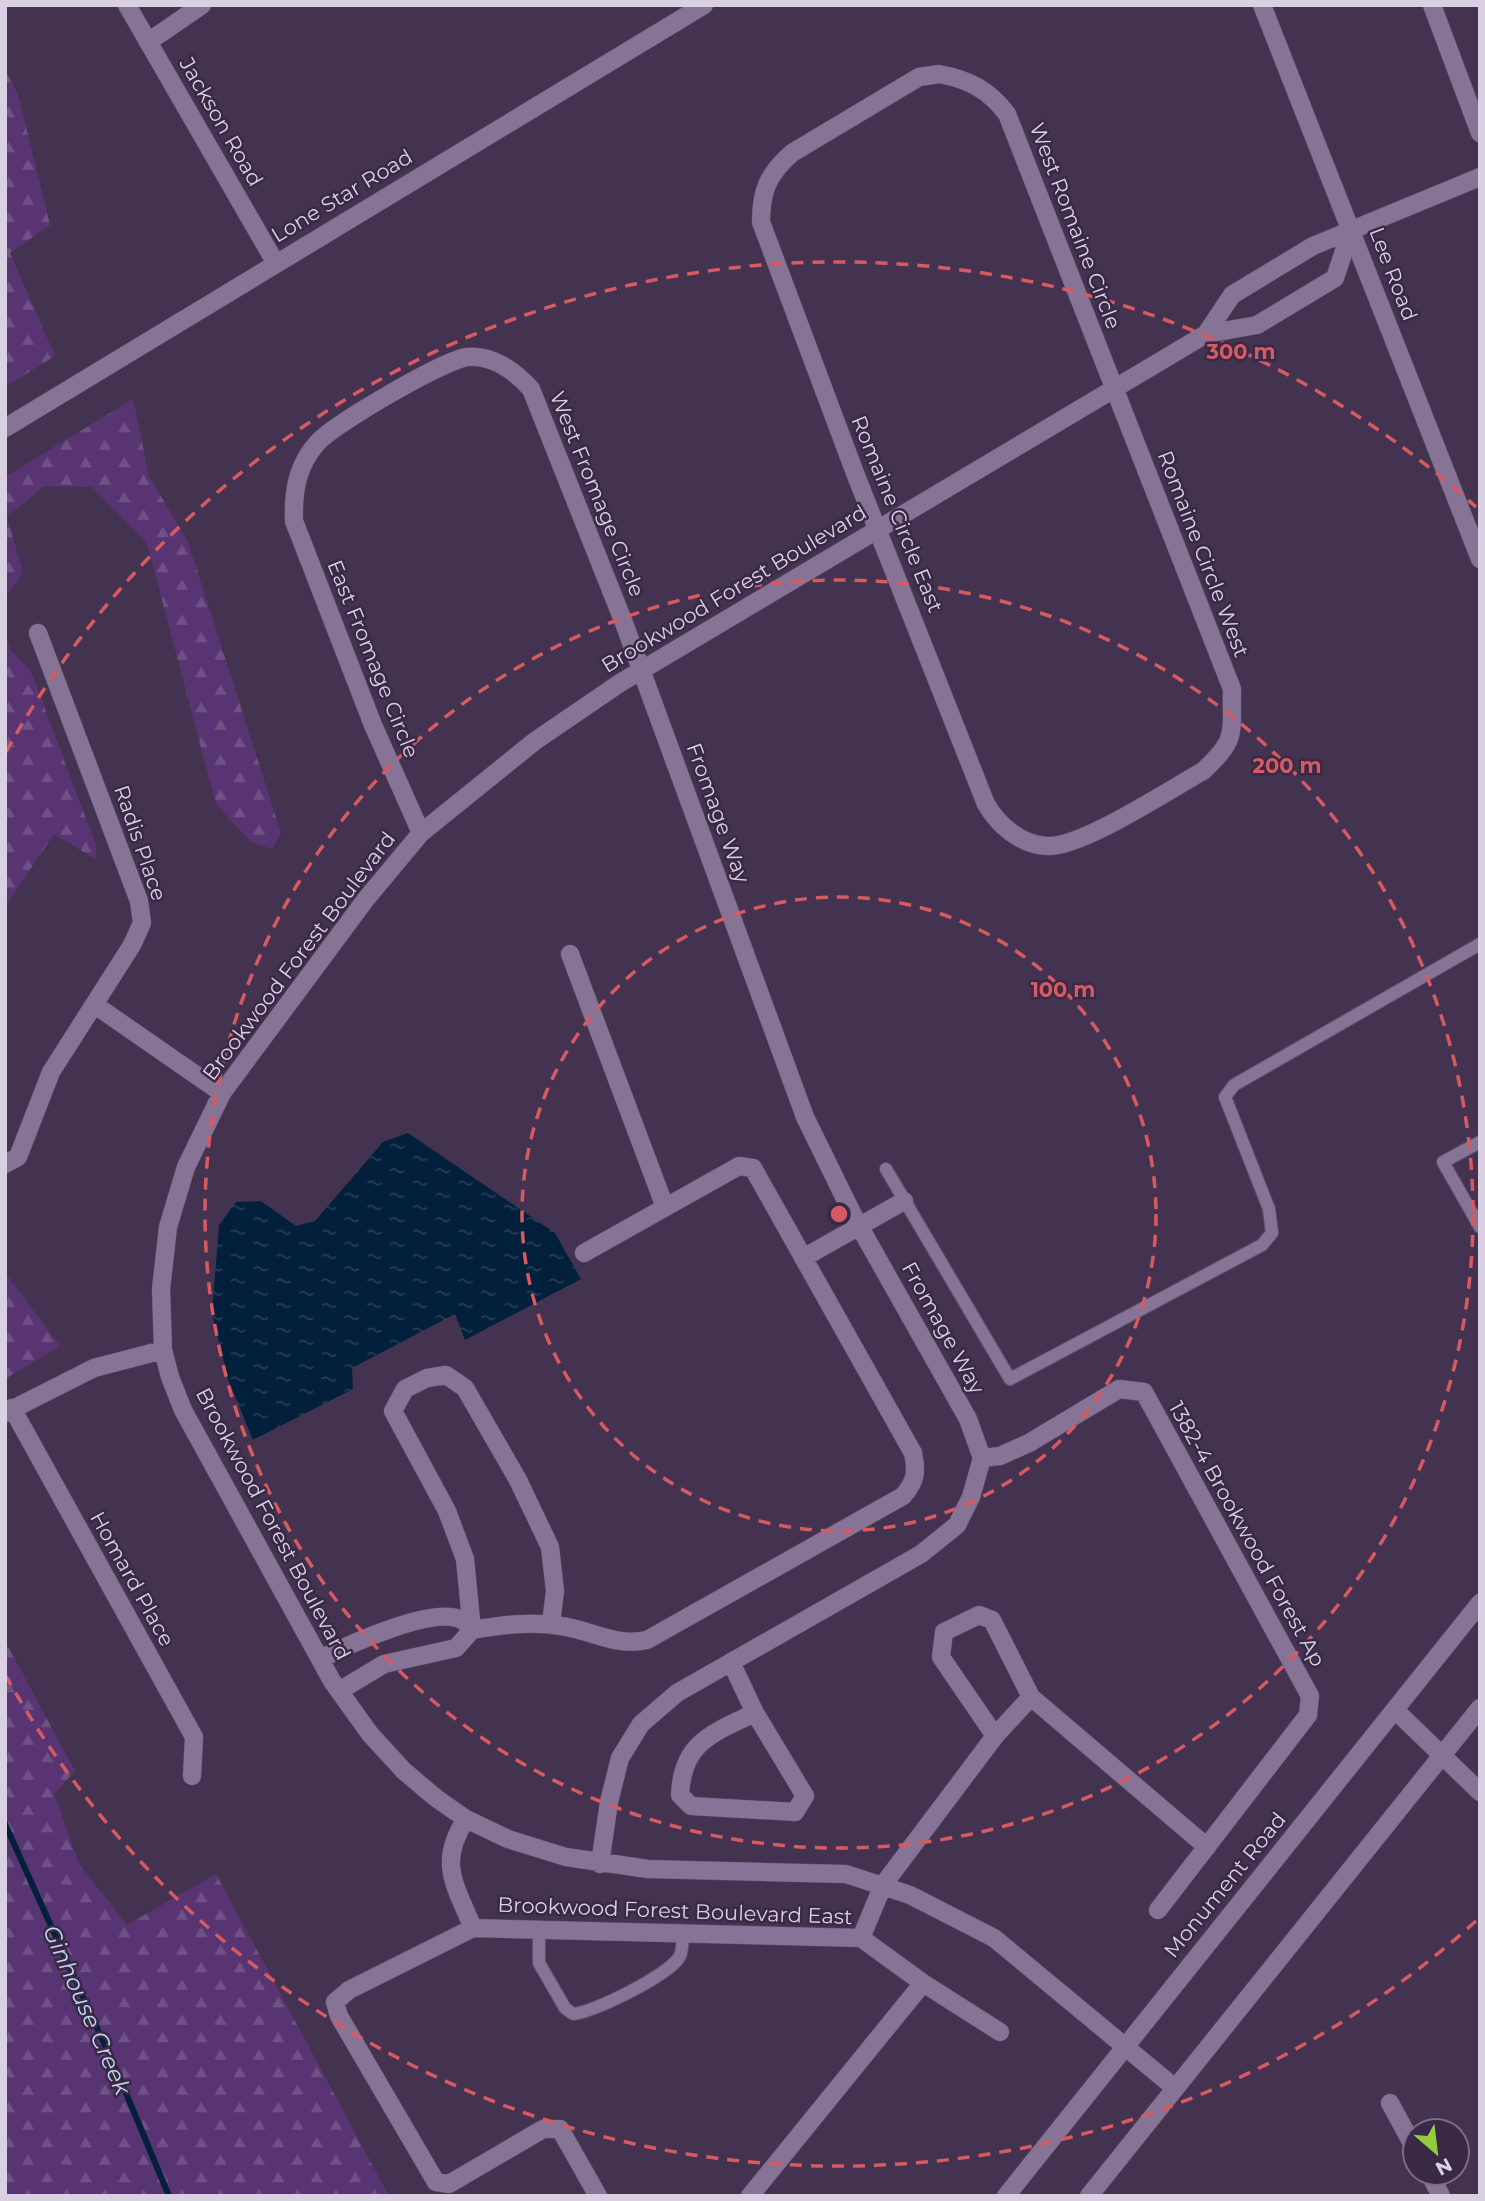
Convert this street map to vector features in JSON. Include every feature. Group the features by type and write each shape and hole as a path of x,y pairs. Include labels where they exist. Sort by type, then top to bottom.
{"street":[{"name":"Jackson Road","path":"127,5 275,262"},
{"path":"148,42 202,5"},
{"name":"Lone Star Road","path":"5,428 275,262 704,5"},
{"name":"Lee Road","path":"1262,5 1480,559"},
{"path":"1432,5 1480,133"},
{"name":"Romaine Circle East","path":"984,90 960,78 939,74 919,77 883,97 792,153 776,167 764,185 761,222 878,529 986,804 996,821"},
{"name":"West Romaine Circle","path":"984,90 1007,114 1112,387"},
{"name":"Brookwood Forest Boulevard","path":"1206,334 1232,295 1313,246 1480,177"},
{"name":"Brookwood Forest Boulevard","path":"1175,2088 994,1938 883,1885 846,1874 648,1869 600,1864 566,1857 508,1839 466,1819 436,1798 404,1771 370,1734 339,1691 183,1410 163,1350 161,1289 168,1227 186,1167 222,1093 366,900 421,833 535,741 640,672 1112,387 1206,334 1256,325 1335,278 1351,230"},
{"name":"West Fromage Circle","path":"293,499 296,477 319,442 433,371 466,357 486,358 519,376 531,390 640,672"},
{"name":"Romaine Circle West","path":"996,821 1020,838 1046,846 1072,843 1203,771 1231,741 1232,689 1112,387"},
{"name":"East Fromage Circle","path":"293,499 294,521 373,724 421,833"},
{"name":"Radis Place","path":"5,1164 18,1157 51,1072 132,945 142,923 139,901 38,633"},
{"name":"Fromage Way","path":"640,672 805,1117 859,1226 968,1419 982,1458"},
{"path":"570,954 665,1207"},
{"path":"95,1005 222,1093"},
{"path":"339,1691 384,1664 456,1648 472,1630 528,1622 551,1624 629,1644 647,1640 903,1496 914,1482 917,1470 913,1453 753,1168 739,1166 584,1253"},
{"path":"803,1258 904,1201"},
{"path":"9,1410 94,1368 163,1350"},
{"path":"472,1630 465,1559 447,1511 393,1411 405,1389 427,1378 446,1376 465,1388 517,1480 550,1547 555,1591 551,1624"},
{"name":"1382-4 Brookwood Forest Ap","path":"982,1458 1000,1457 1029,1443 1119,1389 1144,1392 1310,1696 1308,1715 1158,1910"},
{"name":"Homard Place","path":"9,1410 194,1737 192,1776"},
{"path":"600,1864 609,1802 620,1759 641,1724 677,1693 921,1554 957,1525 971,1497 982,1458"},
{"name":"Monument Road","path":"1006,2196 1480,1603"},
{"path":"996,1736 941,1657 944,1632 979,1615 992,1620 1031,1696 1207,1847"},
{"path":"320,1659 356,1641 405,1625 449,1617 461,1619 472,1630"},
{"path":"405,1625 413,1657"},
{"path":"731,1662 755,1713 805,1796 795,1812 691,1806 680,1795 681,1772 694,1747 724,1727 755,1713"},
{"path":"861,1938 883,1885 996,1736 1031,1696"},
{"path":"1089,2196 1480,1708"},
{"path":"1395,1710 1480,1792"},
{"name":"Brookwood Forest Boulevard East","path":"466,1819 452,1840 448,1862 473,1928"},
{"name":"Brookwood Forest Boulevard East","path":"597,2196 560,2129 543,2129 449,2184 436,2182 339,2016 335,2002 349,1990 473,1928 861,1938 923,1983 1000,2032"},
{"path":"750,2196 923,1983"},
{"path":"1390,2103 1401,2123"}],"lane":[{"path":"886,1170 1010,1379 1262,1245 1272,1233 1269,1209 1225,1097 1234,1085 1480,944"},
{"path":"1480,1142 1443,1162 1480,1227"},
{"path":"539,1930 539,1962 565,2008 573,2014 593,2011 666,1969 680,1956 683,1933"}],"green space":[{"path":"5,70 18,94 50,225 10,253 55,356 5,387"},
{"path":"133,399 149,476 188,542 281,833 272,849 251,842 216,804 147,543 92,487 44,486 7,517 23,573 5,598 5,477"},
{"path":"5,634 11,651 30,669 97,848 95,859 54,834 5,907"},
{"path":"5,1273 60,1346 5,1379"},
{"path":"5,1641 75,1771 54,1794 79,1864 127,1925 216,1874 389,2196 5,2196"}],"water":[{"path":"408,1133 555,1233 581,1279 465,1340 455,1314 352,1368 353,1389 253,1440 228,1379 212,1314 219,1225 236,1202 261,1201 296,1226 315,1221 383,1142"}],"waterway":[{"name":"Ginhouse Creek","path":"5,1824 121,2081 169,2196"}]}
